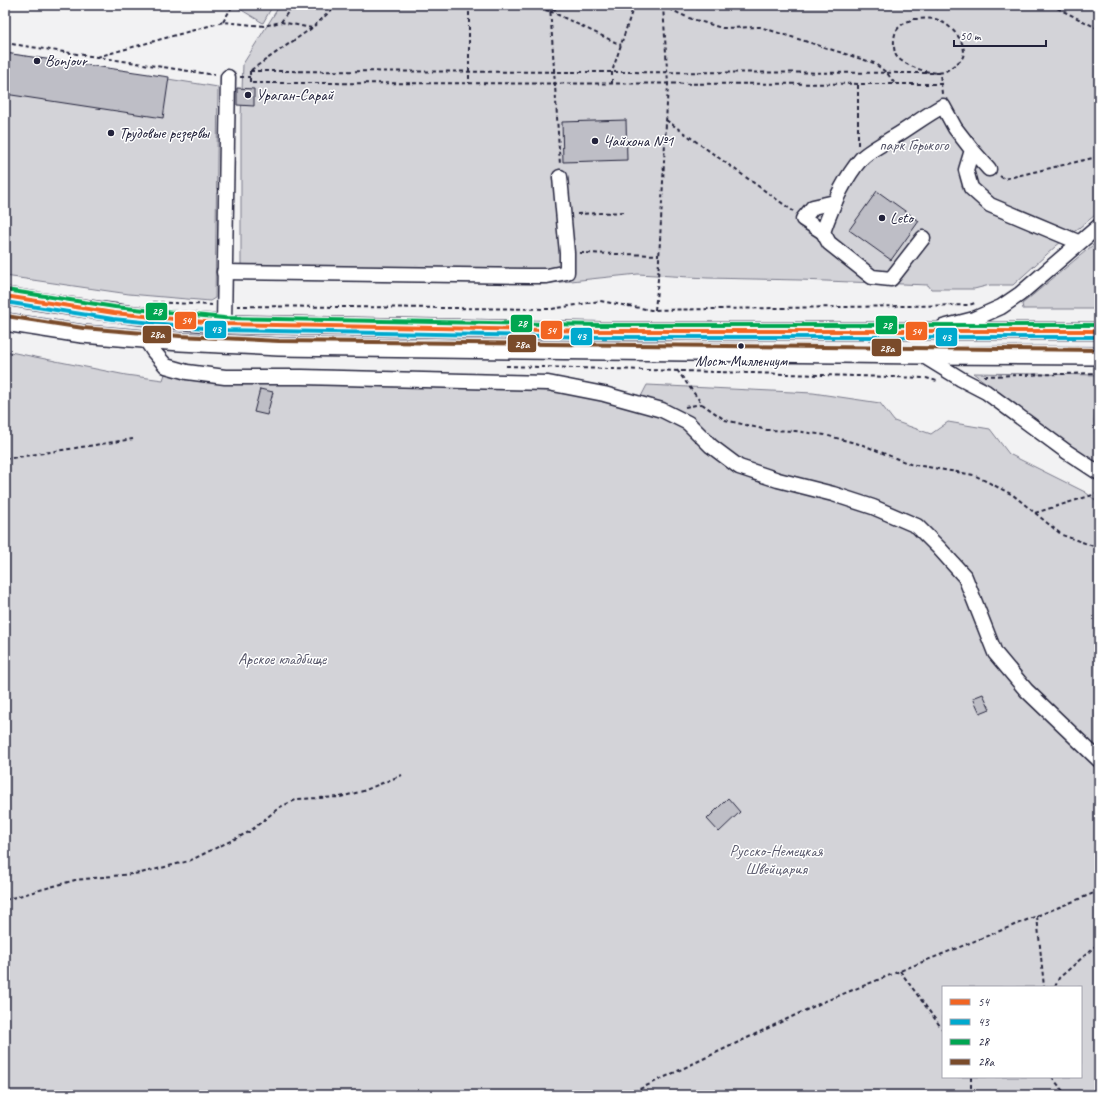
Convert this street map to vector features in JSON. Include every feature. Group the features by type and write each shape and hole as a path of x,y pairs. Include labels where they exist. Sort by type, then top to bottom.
{"main road":[{"path":"5,296 86,309 182,321 224,324 600,331 1099,331"},
{"path":"5,322 82,334 146,340 279,347 922,356 1099,356"}],"street":[{"path":"224,324 221,179 228,77"},
{"path":"823,232 846,179 862,157 898,135 926,115 943,106 954,128 989,169"},
{"path":"972,150 966,170 971,188 990,205 1078,242"},
{"path":"224,272 548,276 567,272 568,252 560,177"},
{"path":"835,202 813,207 804,219 823,232 829,243 872,277 891,280 923,238"},
{"path":"926,331 974,319 1002,306 1020,294 1078,242 1099,226"},
{"path":"146,340 166,366 187,372 218,376 485,380 548,383 604,394 662,410 688,424 711,446 739,466 778,480 833,494 873,507 916,526 939,548 965,577 995,653 1026,690 1099,760"},
{"path":"922,356 986,392 1067,452 1099,473"}],"path":[{"path":"223,22 233,5"},
{"path":"281,22 293,5"},
{"path":"250,71 312,28 337,5"},
{"path":"469,5 469,83"},
{"path":"518,5 550,11 621,45"},
{"path":"550,5 560,177"},
{"path":"550,11 567,5"},
{"path":"612,83 612,72 634,5"},
{"path":"655,310 668,84 663,5"},
{"path":"663,5 689,18 722,28 760,27 874,62 887,73 895,84"},
{"path":"1051,5 1099,29"},
{"path":"250,71 940,73 946,71 960,61 964,53 962,42 955,31 946,24 935,19 914,19 904,23 897,29 894,37 894,48 896,57 904,62 918,69 940,73"},
{"path":"95,57 223,22 264,26 281,22 312,28"},
{"path":"5,43 228,77 250,77"},
{"path":"250,71 250,82 941,84"},
{"path":"940,73 943,106"},
{"path":"858,84 858,163"},
{"path":"666,120 804,219"},
{"path":"989,169 1004,179 1097,157 1099,158"},
{"path":"564,214 625,212"},
{"path":"568,252 659,255"},
{"path":"146,301 224,306 552,310 600,302 655,310 969,305 976,303"},
{"path":"677,370 702,404 725,420 767,430 795,431 825,435 863,445 910,464 974,475 1013,494 1062,535 1099,548"},
{"path":"983,376 1099,373"},
{"path":"5,459 133,439"},
{"path":"1035,513 1099,493"},
{"path":"5,900 75,880 141,873 189,862 249,832 280,806 298,799 340,797 402,775"},
{"path":"627,1095 823,1002 1099,891"},
{"path":"1095,893 1099,896"},
{"path":"1037,916 1044,986"},
{"path":"1055,986 1059,978 1099,943"},
{"path":"900,972 942,1029"},
{"path":"971,1078 971,1095"},
{"path":"1053,1078 1066,1095"}],"green space":[{"path":"273,5 263,23 235,6"},
{"name":"парк Горького","path":"280,5 1099,5 1099,212 1056,246 1013,285 990,285 974,289 931,289 928,285 707,278 638,274 542,284 465,275 241,267 241,118 243,64"},
{"name":"Трудовые резервы","path":"5,53 218,87 215,298 210,301 129,294 5,276"},
{"path":"1099,240 1099,309 1023,309 1022,304"},
{"path":"5,351 126,375 163,380 166,371 548,387 635,408 647,385 813,393 880,403 894,421 931,434 948,422 990,429 1009,454 1085,492 1099,503 1099,1095 5,1095"},
{"path":"973,373 1099,375 1099,401 1095,411 1094,422 1099,447 1099,469"}],"building":[{"path":"5,53 169,77 163,118 5,94"},
{"path":"237,88 254,89 254,106 237,105"},
{"path":"626,120 627,160 563,162 562,122"},
{"path":"877,191 919,221 891,260 849,230"},
{"path":"260,389 273,392 267,415 254,412"},
{"path":"983,694 990,709 980,713 973,698"},
{"path":"728,798 740,812 719,832 707,819"}],"transit line":[{"name":"28","path":"6,290 115,307 224,318 600,325 1099,325"},
{"name":"54","path":"5,296 114,313 224,324 600,331 1099,331"},
{"name":"43","path":"5,302 113,319 224,330 600,337 1099,337"},
{"name":"28a","path":"6,316 83,328 180,336 279,341 1099,350"}],"place":[{"name":"Bonjour","path":"37,61"},
{"name":"Ураган-Сарай","path":"248,95"},
{"name":"Трудовые резервы","path":"111,133"},
{"name":"Чайхона №1","path":"595,141"},
{"name":"Leto","path":"882,218"},
{"name":"Мост Миллениум","path":"741,346"}],"park label":[{"name":"Арское кладбище","path":"282,659"},
{"name":"Русско-Немецкая Швейцария","path":"776,860"}]}
